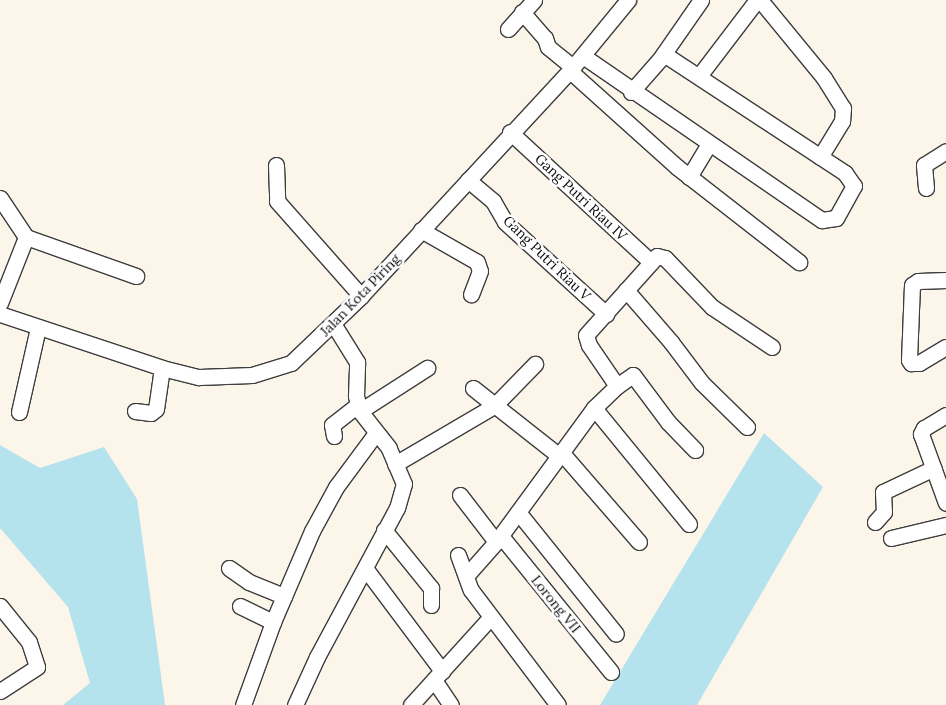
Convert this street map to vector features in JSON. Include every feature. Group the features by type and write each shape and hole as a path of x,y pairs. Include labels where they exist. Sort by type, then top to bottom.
{"street":[{"path":"508,29 534,0"},
{"name":"Jalan Kota Piring","path":"0,314 162,368 199,377 267,373 291,363 334,325 361,296 510,132 575,65 628,0"},
{"path":"630,92 664,54 701,0"},
{"path":"699,76 759,0 824,78 843,108 842,121 820,157"},
{"path":"522,12 545,38 548,47 575,65 630,92 827,221 836,218 854,186 845,173 664,54"},
{"path":"575,65 689,177 799,262"},
{"name":"Gang Putri Riau IV","path":"510,132 651,262"},
{"path":"689,177 709,144"},
{"path":"926,188 924,164 946,151"},
{"path":"276,165 277,200 361,296"},
{"name":"Gang Putri Riau V","path":"468,180 493,201 505,222 606,314"},
{"path":"0,198 26,237 136,276"},
{"path":"421,230 477,262 480,271 471,294"},
{"path":"0,303 26,237"},
{"path":"617,386 586,338 657,256 665,258 712,307 772,347"},
{"path":"946,280 918,281 912,285 910,363 919,363 946,347"},
{"path":"626,290 702,383 747,427"},
{"path":"295,705 317,657 402,498 404,484 389,448 359,408 357,362 334,325"},
{"path":"19,412 38,328"},
{"path":"395,464 494,406 536,364"},
{"path":"135,411 151,413 156,409 162,368"},
{"path":"334,436 332,426 427,368"},
{"path":"466,576 498,539 594,408 617,386 633,375 668,422 696,450"},
{"path":"473,388 494,406 560,454 639,542"},
{"path":"594,408 689,524"},
{"path":"946,415 922,431 922,438 946,503"},
{"path":"242,705 284,596 336,487 376,433"},
{"path":"875,522 884,512 883,492 934,468"},
{"name":"Lorong VII","path":"460,495 611,672"},
{"path":"518,512 616,634"},
{"path":"891,538 946,525"},
{"path":"384,530 431,588 431,605"},
{"path":"458,555 471,590 490,618 558,705"},
{"path":"229,568 248,582 284,596"},
{"path":"365,568 438,676 451,705"},
{"path":"0,606 29,642 38,667 0,691"},
{"path":"240,606 273,622"},
{"path":"411,705 490,618"}],"water":[{"path":"764,433 823,487 697,705 600,705"},
{"path":"0,445 40,468 104,447 137,499 165,705 63,705 90,683 68,607 0,528"}]}
